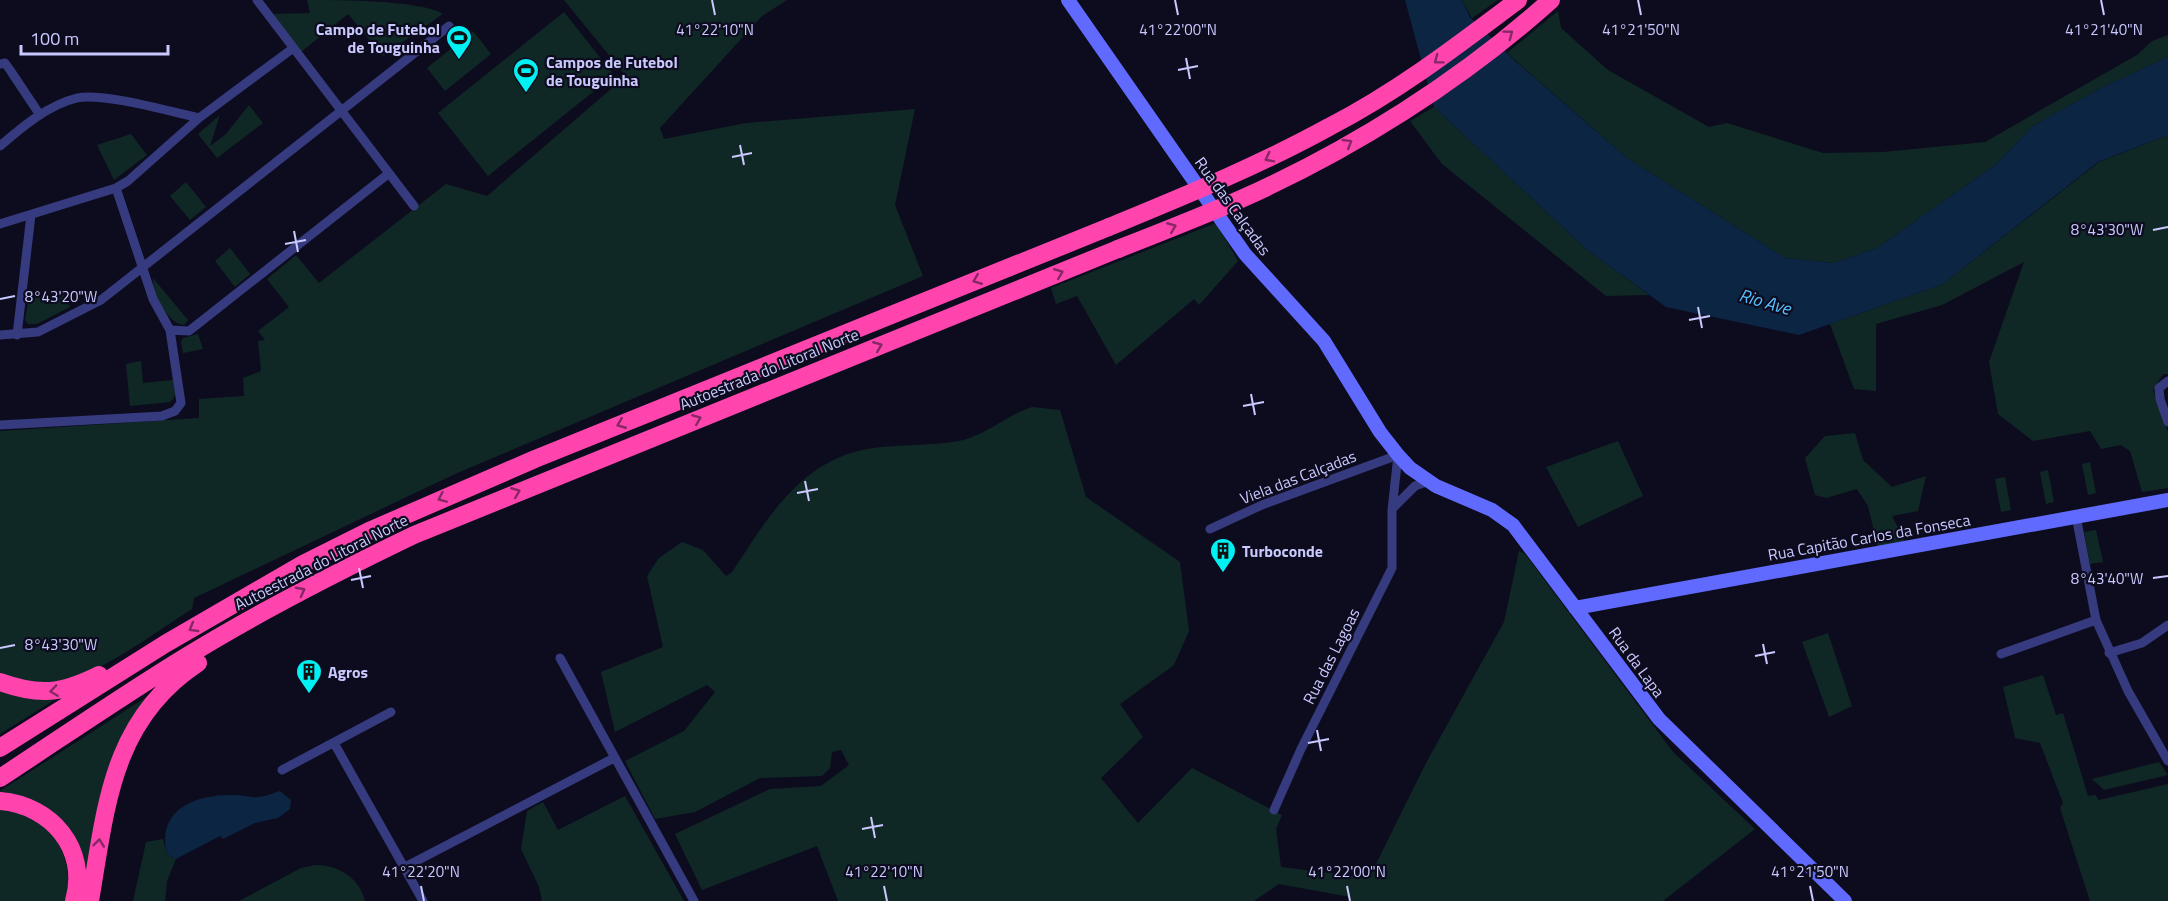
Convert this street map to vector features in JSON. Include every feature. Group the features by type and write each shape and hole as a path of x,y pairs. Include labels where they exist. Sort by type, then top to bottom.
{"highway":[{"name":"Autoestrada do Litoral Norte","path":"0,748 165,644 303,564 443,497 1235,176 1331,126 1429,67 1518,0"},
{"name":"Autoestrada do Litoral Norte","path":"0,778 184,658 249,619 339,571 462,514 1242,199 1341,148 1438,88 1551,0"},
{"path":"90,901 104,810 112,781 138,726 182,673 249,629 249,619"},
{"path":"0,682 25,691 46,693 65,690 165,644"},
{"path":"0,801 33,808 63,833 71,846 76,862 78,879 74,901"}],"main road":[{"name":"Rua das Calçadas","path":"1068,0 1245,254 1324,341 1380,432 1398,455"},
{"name":"Rua da Lapa","path":"1398,455 1429,480 1492,510 1513,525 1659,719 1845,901"},
{"name":"Rua Capitão Carlos da Fonseca","path":"1575,608 2168,500"}],"street":[{"path":"257,0 292,49 414,206"},
{"path":"0,335 38,332 101,300 449,26"},
{"path":"0,224 116,188 154,159 200,118 292,49"},
{"path":"0,64 5,63 40,115"},
{"path":"0,75 10,70"},
{"path":"0,146 40,115 58,104 80,97 106,99 200,118"},
{"path":"170,330 189,331 388,174"},
{"path":"0,425 162,416 175,411 181,403 170,330 153,299 116,188"},
{"path":"17,334 31,215"},
{"path":"2168,381 2159,388 2160,399 2168,422"},
{"name":"Rua das Lagoas","path":"1274,810 1301,750 1392,568 1392,510 1398,455"},
{"name":"Viela das Calçadas","path":"1210,530 1262,505 1398,455"},
{"path":"1392,510 1415,486 1429,480"},
{"path":"2076,516 2096,620 2128,691 2168,761"},
{"path":"2001,654 2096,620"},
{"path":"2109,653 2142,643 2168,625"},
{"path":"560,658 694,901"},
{"path":"282,770 391,712"},
{"path":"334,743 423,901"},
{"path":"405,867 614,758"}],"green space":[{"path":"307,0 399,3 432,9 443,14 383,56 348,14 301,52 273,14 310,13"},
{"path":"564,0 787,0 762,16 660,128 664,139 746,123 915,109 895,205 923,276 455,474 194,598 192,609 119,656 77,678 58,684 35,686 0,675 0,431 199,418 199,399 244,396 243,378 261,371 258,341 265,340 258,331 289,307 267,279 296,255 319,283 446,184 487,196 626,76"},
{"path":"1462,0 1498,0 1472,18"},
{"path":"1558,11 1561,28 1608,70 1709,127 1727,123 1823,153 1883,152 1985,142 2137,55 2152,41 2168,35 2168,57 2101,88 2033,126 1995,165 1877,248 1834,263 1785,258 1627,158 1507,53"},
{"name":"Campos de Futebol de Touguinha","path":"564,12 614,75 488,176 438,113"},
{"name":"Campo de Futebol de Touguinha","path":"473,31 491,54 445,91 427,68"},
{"path":"249,105 263,123 217,158 198,134 220,115 210,146 225,135"},
{"path":"1434,107 1586,249 1649,295 1606,296 1442,164 1410,121"},
{"path":"131,134 147,155 114,180 97,145"},
{"path":"2168,135 2168,374 2163,374 2153,390 2168,432 2168,488 2142,492 2130,451 2121,445 2101,449 2090,431 2033,441 1998,414 1989,362 2024,262 1942,305 1876,324 1876,391 1854,389 1830,324 1943,284 2099,162"},
{"path":"186,182 206,207 190,220 170,196"},
{"path":"1216,223 1238,261 1199,305 1194,299 1116,365 1077,296 1056,304 1051,288"},
{"path":"230,248 250,274 235,287 215,261"},
{"path":"153,278 188,320 184,325 166,313 155,291"},
{"path":"63,292 70,307 37,324 28,324 25,320 29,296 59,300"},
{"path":"198,334 203,349 183,353 181,342 183,338"},
{"path":"141,361 143,383 173,380 175,395 170,402 130,406 126,364"},
{"path":"1032,407 1060,410 1086,497 1180,562 1189,631 1174,665 1120,704 1143,737 1101,778 1138,823 1192,768 1282,815 1276,829 1281,867 1369,878 1426,763 1504,622 1519,551 1525,554 1673,752 1755,829 1663,901 1350,901 1350,897 1279,884 1254,901 838,901 817,846 702,890 675,834 770,789 821,786 849,765 841,750 832,752 830,768 822,776 760,778 695,812 655,819 625,761 684,731 715,692 707,685 615,732 601,672 663,647 647,576 659,558 682,542 703,550 726,576 732,572 785,497 819,468 839,457 862,450 964,440"},
{"path":"1855,433 1863,460 1892,487 1926,476 1918,511 1892,516 1906,543 1878,548 1868,506 1857,489 1826,498 1815,495 1805,458 1825,436"},
{"path":"1618,441 1643,496 1578,527 1546,467"},
{"path":"2090,462 2096,493 2088,495 2082,464"},
{"path":"2048,470 2054,502 2046,504 2040,472"},
{"path":"2005,477 2011,510 2001,512 1995,479"},
{"path":"2096,530 2103,562 2090,564 2084,532"},
{"path":"1828,633 1852,706 1829,717 1802,642"},
{"path":"2043,675 2056,715 2063,713 2088,796 2095,795 2099,800 2168,784 2168,901 2090,901 2060,808 2063,803 2040,743 2015,738 2003,687"},
{"path":"0,690 32,699 56,699 0,734"},
{"path":"156,691 119,745 104,783 89,888 70,837 0,796 0,791"},
{"path":"2159,762 2168,775 2104,790 2092,779"},
{"path":"625,796 684,901 542,901 539,887 521,849 527,811 543,802 558,830"},
{"path":"0,809 32,816 50,831 67,865 66,901 0,901"},
{"path":"163,839 167,854 176,859 167,881 165,901 133,901 146,842"},
{"path":"315,865 332,867 353,879 365,901 239,901 301,868"}],"water":[{"name":"Rio Ave","path":"1405,0 1462,0 1470,17 1513,59 1627,158 1785,258 1834,263 1877,248 1995,165 2033,126 2101,88 2168,57 2168,135 2098,162 1943,284 1799,335 1666,307 1586,249 1434,107"},
{"path":"280,791 291,800 290,809 278,818 255,823 223,839 220,836 176,859 167,854 165,839 167,826 173,815 182,807 206,797 234,795 261,797"}],"place":[{"name":"Campo de Futebol de Touguinha","path":"459,61"},
{"name":"Campos de Futebol de Touguinha","path":"526,94"},
{"name":"Turboconde","path":"1223,574"},
{"name":"Agros","path":"309,695"}]}
